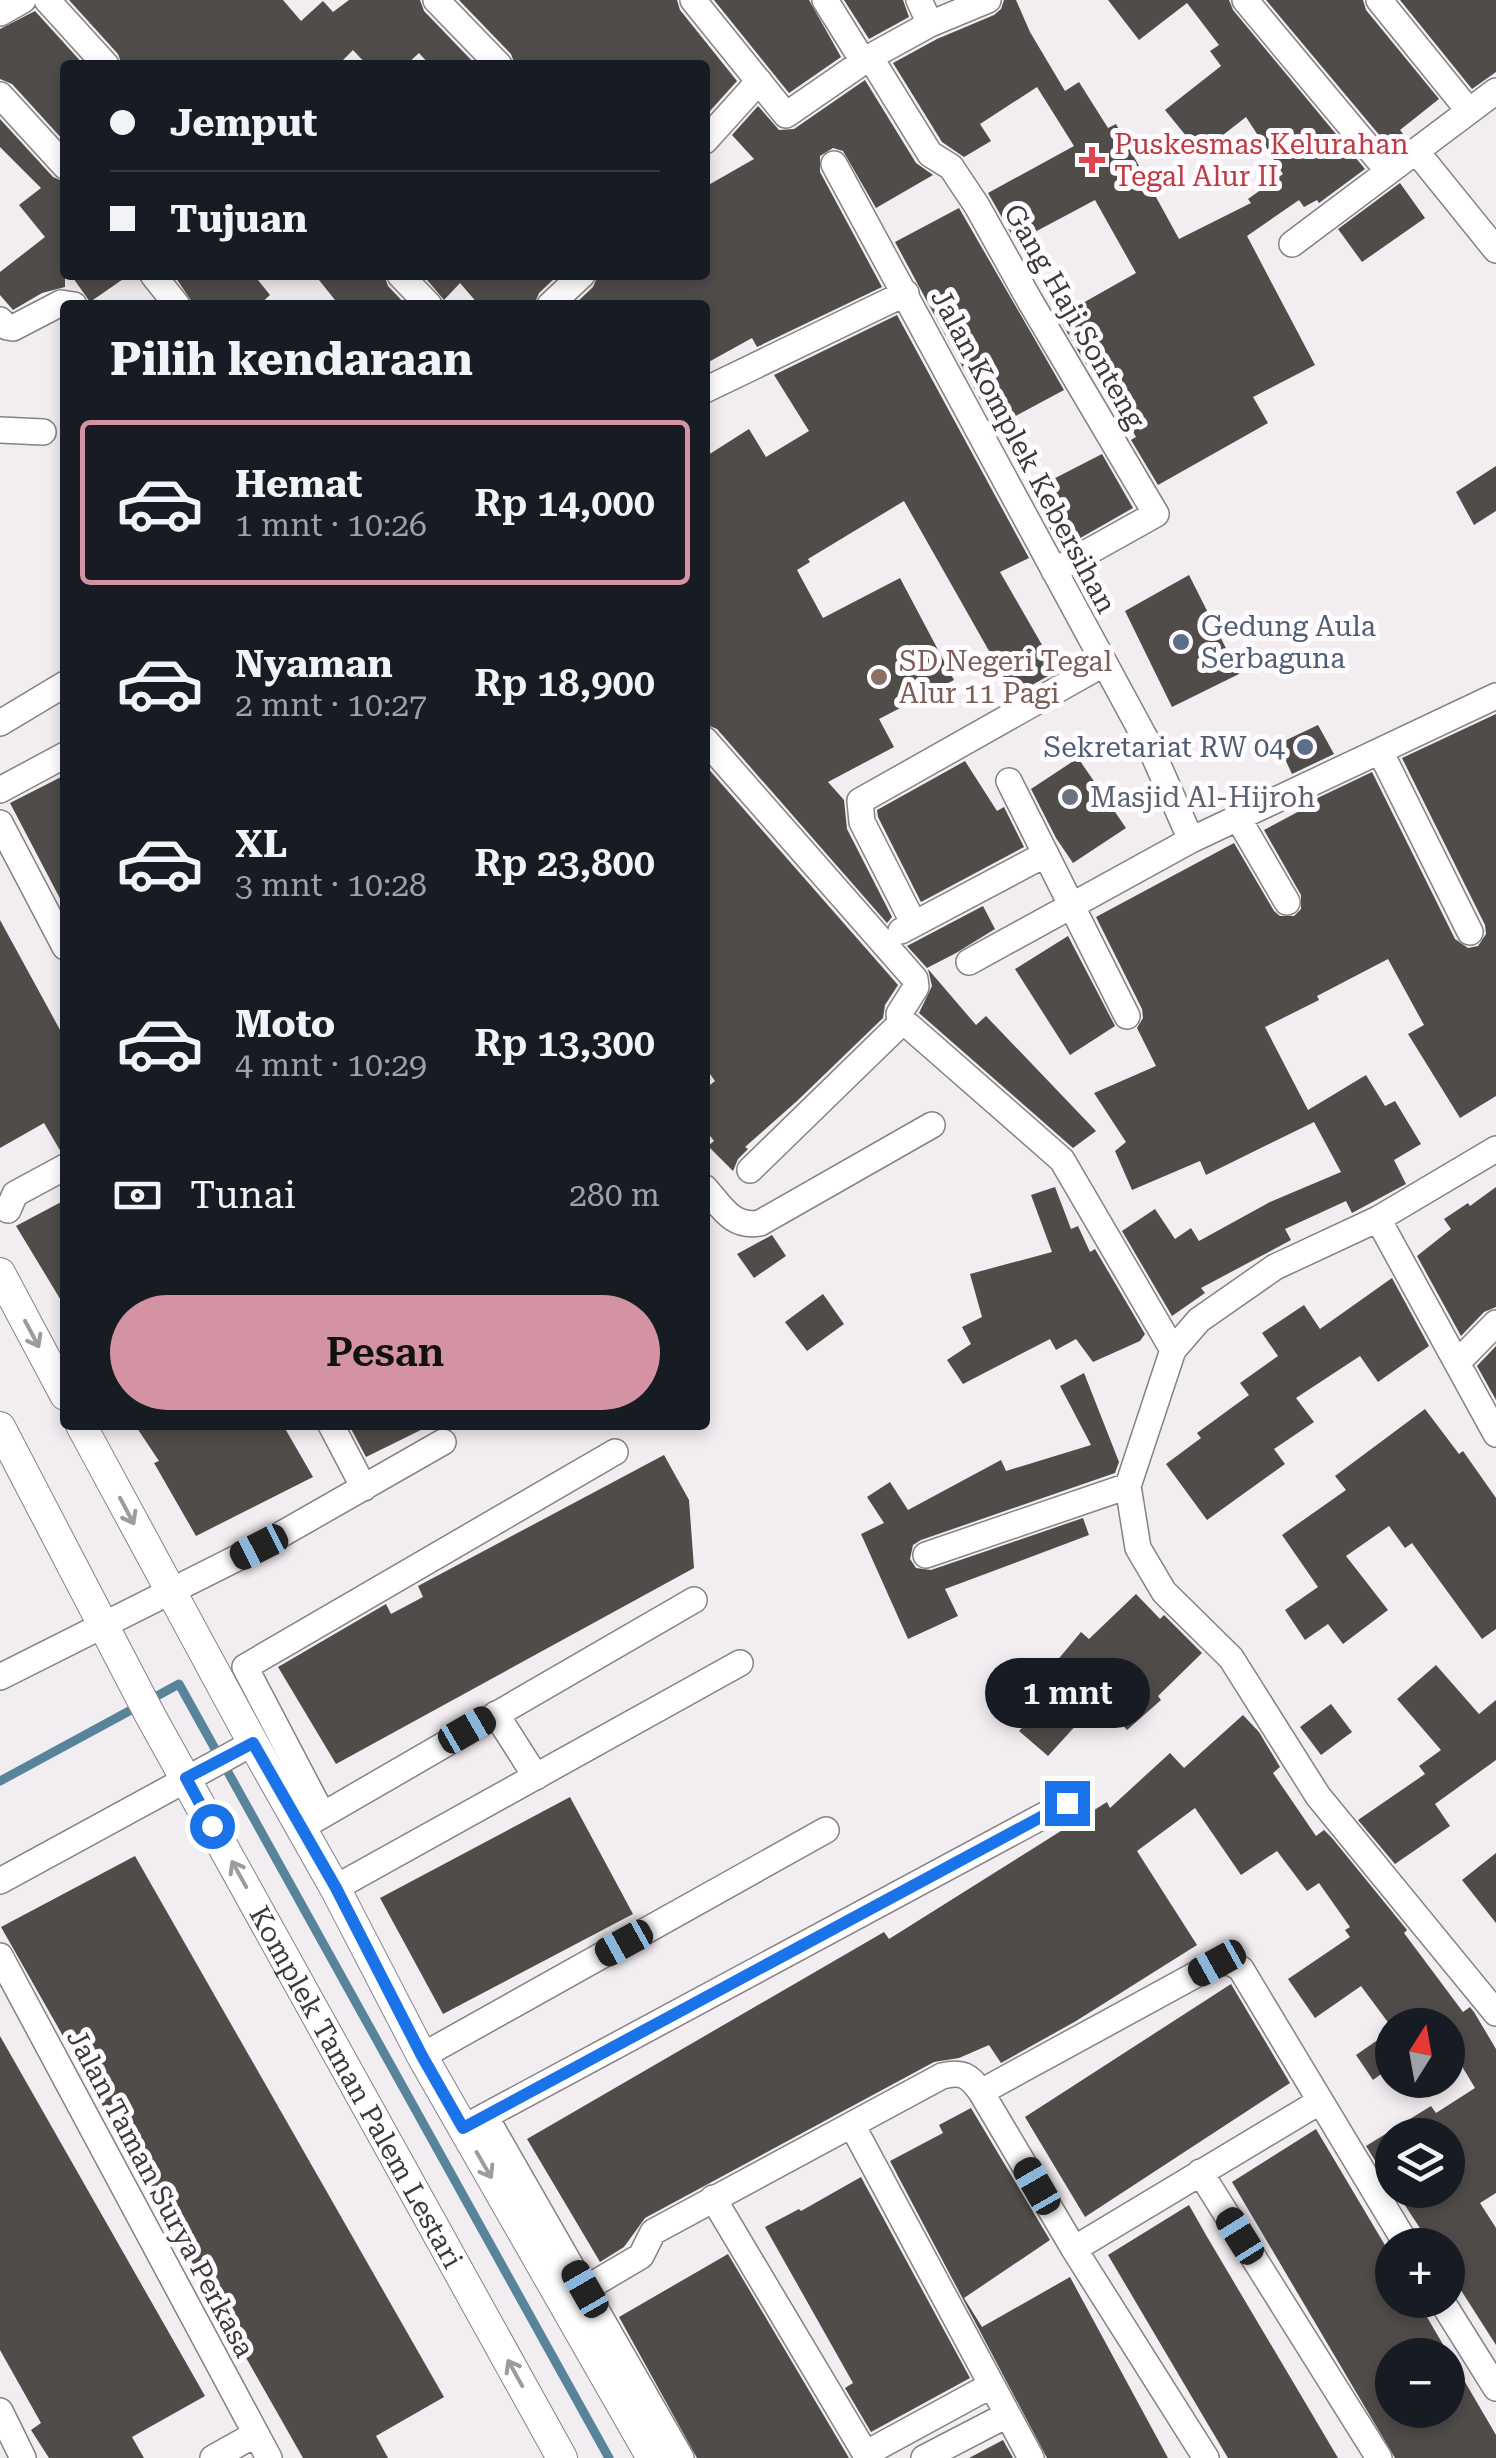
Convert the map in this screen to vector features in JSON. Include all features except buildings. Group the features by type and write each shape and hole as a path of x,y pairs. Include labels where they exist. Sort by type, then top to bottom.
{"street":[{"path":"0,13 22,0"},
{"path":"47,0 101,60"},
{"path":"436,0 495,60"},
{"path":"693,0 786,115 866,59 930,24 988,0"},
{"path":"825,0 866,59"},
{"path":"919,0 930,24"},
{"path":"1246,0 1388,171"},
{"path":"1379,0 1469,112"},
{"name":"Gang Haji Sonteng","path":"866,59 930,154 951,167 977,206 1156,514 1054,571"},
{"path":"710,135 759,81"},
{"path":"1292,244 1496,91"},
{"path":"0,95 60,161"},
{"path":"1416,151 1496,250"},
{"name":"Jalan Komplek Kebersihan","path":"834,164 1151,750 1191,840"},
{"path":"157,280 172,300"},
{"path":"405,280 424,300"},
{"path":"555,300 577,280"},
{"name":"Jalan Komplek Kebersihan","path":"710,388 906,293"},
{"path":"0,320 6,327 14,328 60,303"},
{"path":"0,430 43,432"},
{"path":"914,924 862,822 860,801 1103,664"},
{"path":"0,723 60,687"},
{"path":"969,962 1191,840 1496,696"},
{"path":"710,746 917,982 898,1014 900,1024"},
{"path":"1380,751 1470,932"},
{"path":"0,790 60,758"},
{"path":"1009,781 1127,1016"},
{"path":"1238,818 1286,902"},
{"path":"0,823 60,934"},
{"path":"882,942 1046,854"},
{"path":"750,1170 900,1024"},
{"path":"900,1024 909,1026 1062,1160 1173,1350"},
{"path":"710,1194 733,1220 746,1226 760,1223 932,1125"},
{"path":"1496,1149 1378,1219 1275,1267 1199,1320 1173,1350 1128,1486 1138,1548 1164,1592 1231,1658 1318,1796 1496,2013"},
{"path":"4,1212 15,1194 60,1171"},
{"path":"4,1212 20,1209 60,1187"},
{"path":"1378,1219 1496,1434"},
{"path":"0,1273 60,1386"},
{"path":"1457,1363 1496,1324"},
{"name":"Komplek Taman Palem Lestari","path":"0,1427 150,1716 195,1773 562,2458"},
{"path":"84,1430 170,1592 244,1748 311,1822"},
{"path":"334,1430 364,1488"},
{"path":"0,1677 170,1592 443,1442"},
{"path":"615,1452 246,1667 336,1888 422,2056 474,2122 585,2289 658,2452"},
{"path":"926,1555 1128,1486"},
{"path":"311,1822 694,1600"},
{"path":"336,1888 740,1663"},
{"path":"496,1714 536,1777"},
{"path":"0,1881 244,1748"},
{"path":"474,2122 1067,1803"},
{"path":"422,2056 826,1830"},
{"name":"Jalan Taman Surya Perkasa","path":"0,1956 269,2458"},
{"path":"981,2092 1217,1963 1230,1962 1241,1968 1396,2228"},
{"path":"585,2289 641,2256 653,2232 942,2076 958,2072 971,2078 981,2092 1206,2458"},
{"path":"1074,2249 1318,2102"},
{"path":"474,2122 658,2452"},
{"path":"852,2125 1031,2458"},
{"path":"1200,2172 1379,2458"},
{"path":"713,2198 867,2456 990,2386"},
{"path":"1452,2318 1496,2388"},
{"path":"0,2410 23,2458"},
{"path":"924,2458 1006,2416"},
{"path":"213,2458 256,2434"}],"waterway":[{"path":"0,1781 179,1684 609,2458"}],"place":[{"name":"Puskesmas Kelurahan Tegal Alur II","path":"1092,160"},
{"name":"Gedung Aula Serbaguna","path":"1181,642"},
{"name":"SD Negeri Tegal Alur 11 Pagi","path":"879,677"},
{"name":"Sekretariat RW 04","path":"1305,747"},
{"name":"Masjid Al-Hijroh","path":"1070,797"}],"route":[{"path":"212,1826 186,1778 253,1743 336,1888 463,2128 1067,1803"}]}
